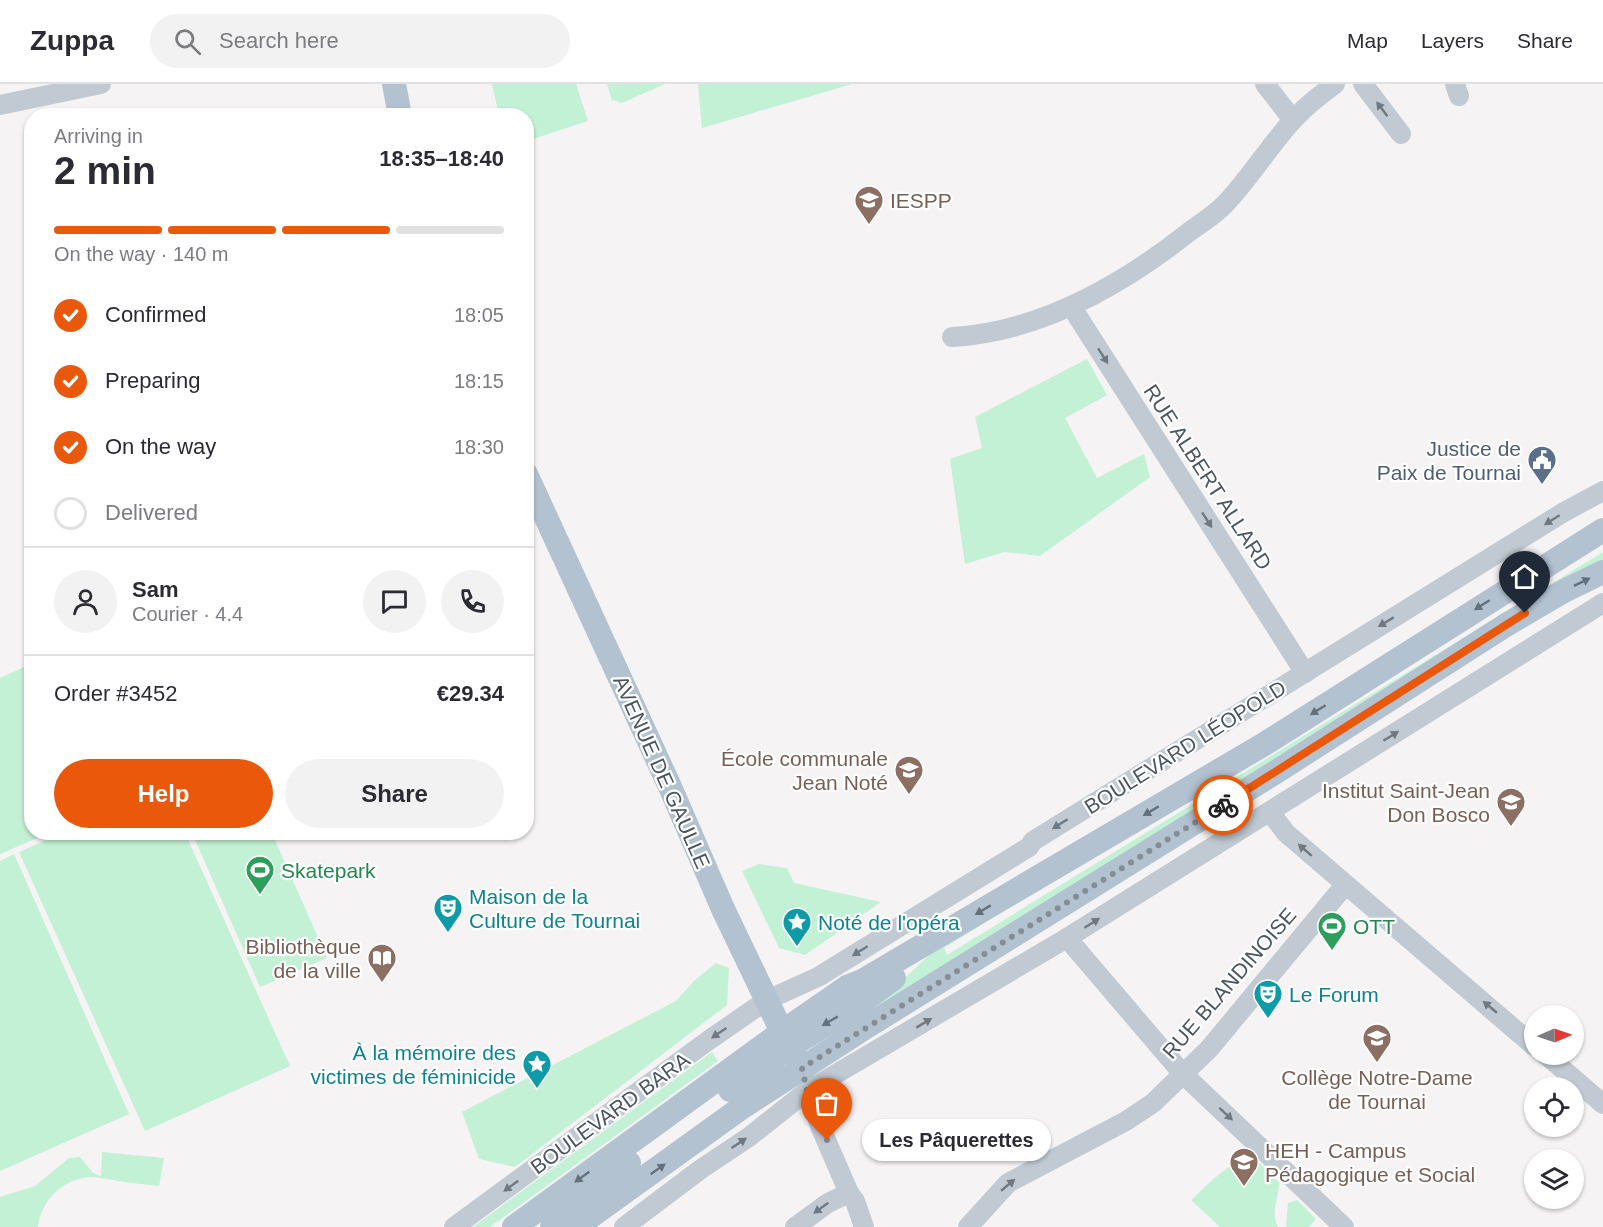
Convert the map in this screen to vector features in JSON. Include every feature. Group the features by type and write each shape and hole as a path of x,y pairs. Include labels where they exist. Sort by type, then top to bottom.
{"main road":[{"path":"393,84 398,108"},
{"name":"AVENUE DE GAULLE","path":"534,491 671,789 723,909 792,1048"},
{"name":"BOULEVARD LÉOPOLD","path":"792,1048 847,987 862,981 1266,743 1603,530"},
{"path":"552,1227 615,1173 792,1048 1279,771 1506,625 1564,591 1603,572"},
{"path":"576,1227 741,1108 792,1048"},
{"name":"BOULEVARD BARA","path":"514,1227 792,1048"}],"street":[{"path":"0,105 101,84"},
{"path":"1265,84 1293,120"},
{"path":"952,337 982,335 1031,323 1071,306 1155,260 1224,205 1293,120 1335,84"},
{"path":"1363,84 1401,134"},
{"name":"RUE ALBERT ALLARD","path":"1071,306 1305,673"},
{"name":"BOULEVARD LÉOPOLD","path":"767,1000 818,977 1564,512 1603,491"},
{"path":"624,1227 701,1169 749,1137 807,1091 1067,938 1603,603"},
{"path":"1270,812 1286,833 1524,1037"},
{"name":"RUE BLANDINOISE","path":"968,1227 1008,1183 1126,1121 1153,1102 1209,1049 1345,885"},
{"path":"1067,938 1183,1074 1344,1227"},
{"name":"BOULEVARD BARA","path":"454,1227 767,1000"},
{"path":"792,1048 807,1091 864,1227"},
{"path":"1558,1065 1603,1104"},
{"path":"795,1227 828,1203 849,1193"}],"green space":[{"path":"492,84 576,84 588,121 534,139 534,108 497,108"},
{"path":"607,84 665,84 622,103 612,100"},
{"path":"698,84 852,84 702,128"},
{"path":"1087,359 1107,395 1065,418 1097,478 1144,454 1150,477 1040,556 1004,552 965,564 950,459 982,448 975,417"},
{"path":"1603,552 1603,560 866,1015 947,938 1297,730 944,948 947,955"},
{"path":"24,667 24,840 33,840 0,854 0,678"},
{"path":"46,840 188,840 290,1066 145,1131 19,852"},
{"name":"Skatepark","path":"195,840 275,840 327,958 260,987"},
{"path":"14,854 129,1114 0,1171 0,861"},
{"path":"759,864 787,868 794,883 881,902 805,955 779,948 742,871"},
{"path":"716,963 729,968 727,1005 515,1167 479,1159 462,1112 676,1001 695,980"},
{"path":"712,1052 718,1061 490,1227 473,1227"},
{"path":"102,1152 164,1158 159,1186 96,1177 80,1179 62,1187 55,1193 44,1208 38,1227 0,1227 0,1197 35,1186 69,1158 80,1157 93,1173 101,1176"},
{"name":"HEH - Campus Pédagogique et Social","path":"1248,1152 1279,1182 1275,1210 1278,1227 1220,1227 1191,1200"},
{"path":"1297,1200 1316,1219 1309,1227 1287,1227 1286,1225 1288,1203"}],"way so far":[{"path":"827,1140 807,1091 802,1068 1223,805"}],"place":[{"name":"IESPP","path":"869,226"},
{"name":"Justice de Paix de Tournai","path":"1542,486"},
{"name":"École communale Jean Noté","path":"909,796"},
{"name":"Institut Saint-Jean Don Bosco","path":"1511,828"},
{"name":"Skatepark","path":"260,896"},
{"name":"Maison de la Culture de Tournai","path":"448,934"},
{"name":"Noté de l'opéra","path":"797,948"},
{"name":"OTT","path":"1332,952"},
{"name":"Bibliothèque de la ville","path":"382,984"},
{"name":"Le Forum","path":"1268,1020"},
{"name":"Collège Notre-Dame de Tournai","path":"1377,1064"},
{"name":"À la mémoire des victimes de féminicide","path":"537,1090"},
{"name":"Les Pâquerettes","path":"827,1140"},
{"name":"HEH - Campus Pédagogique et Social","path":"1244,1188"}],"route":[{"path":"1223,805 1525,613"}]}
